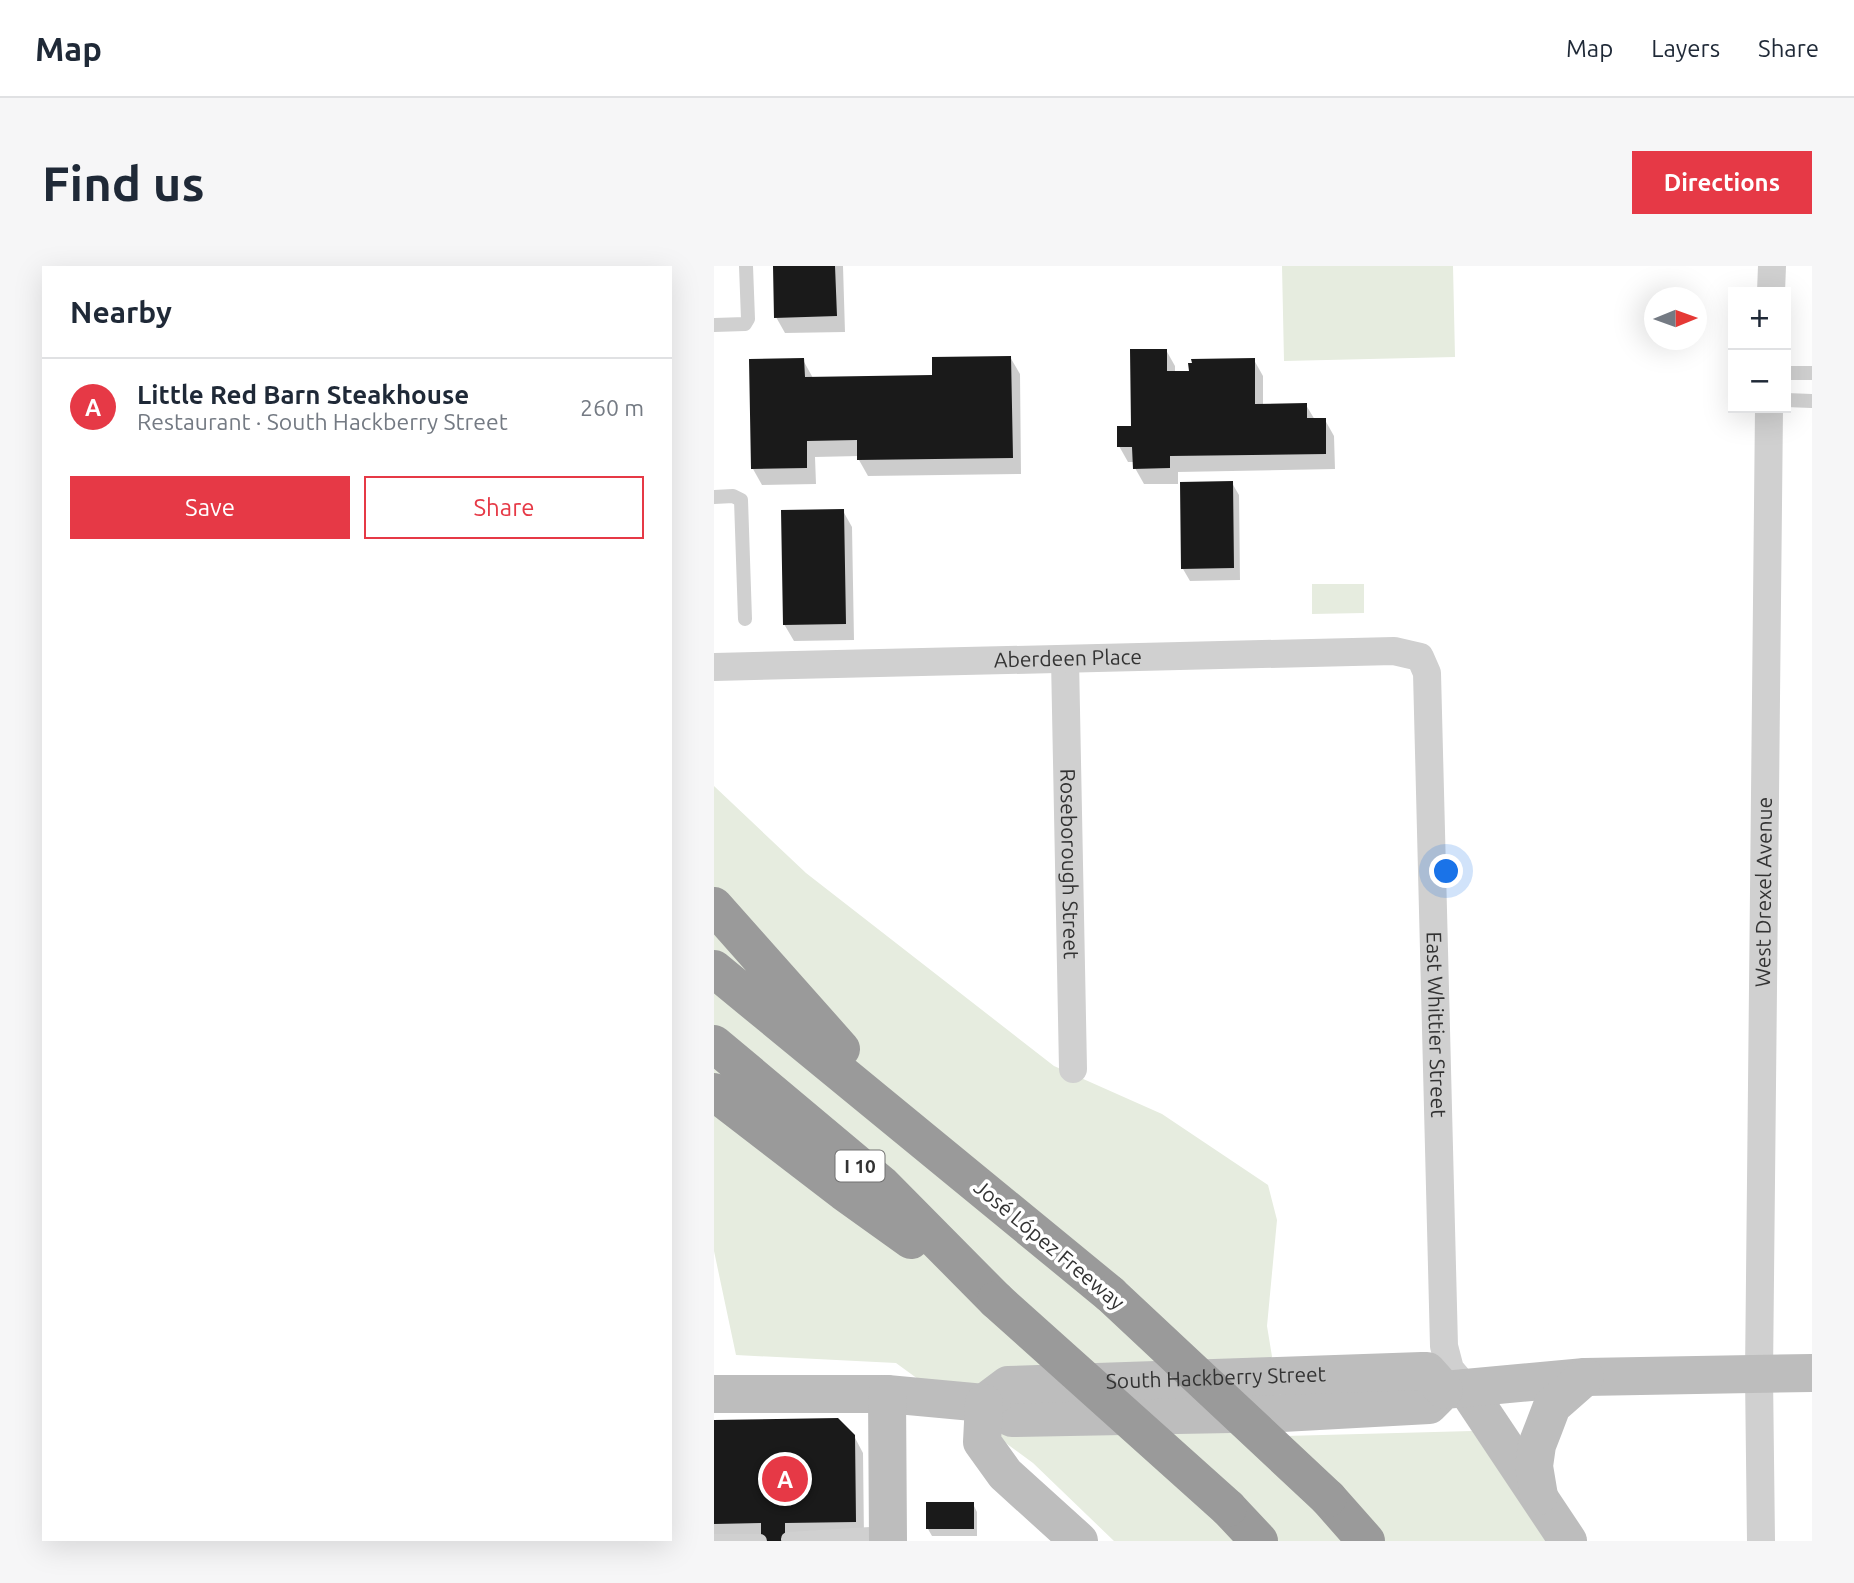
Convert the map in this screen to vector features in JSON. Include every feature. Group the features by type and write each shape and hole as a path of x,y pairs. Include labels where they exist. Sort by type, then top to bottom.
{"highway":[{"path":"714,906 916,1134"},
{"name":"José López Freeway","path":"714,969 1110,1294 1337,1506 1366,1541"},
{"name":"I 10","path":"714,1044 881,1184 996,1300 1228,1508 1259,1541"},
{"path":"714,1092 844,1192 996,1300"}],"main road":[{"name":"South Hackberry Street","path":"984,1403 1008,1385 1408,1371 1427,1371 1455,1389"},
{"path":"1455,1389 1585,1377 1812,1373"},
{"path":"1539,1498 1534,1466 1537,1444 1552,1406 1585,1377"},
{"path":"1455,1389 1539,1498 1568,1541"},
{"path":"714,1394 887,1394 984,1403 982,1442 1005,1475 1079,1541"},
{"path":"887,1394 888,1537"}],"street":[{"path":"1771,287 1772,266"},
{"name":"West Drexel Avenue","path":"1760,1541 1759,1375 1769,413"},
{"name":"Aberdeen Place","path":"714,667 1394,651 1420,657"},
{"name":"East Whittier Street","path":"1420,657 1427,673 1444,1346 1455,1389"},
{"name":"Roseborough Street","path":"1065,659 1073,1069"}],"lane":[{"path":"714,325 745,324 748,319 747,266"},
{"path":"1791,373 1812,373"},
{"path":"1791,400 1812,401"},
{"path":"714,497 733,495 741,500 745,619"},
{"path":"788,1539 888,1537"},
{"path":"714,1541 760,1541"}],"shaded area":[{"path":"1282,266 1453,266 1455,357 1284,361"},
{"path":"1312,584 1364,584 1364,613 1312,614"},
{"path":"714,786 806,873 1054,1066 1162,1114 1268,1185 1277,1220 1267,1326 1285,1436 1472,1431 1555,1541 1114,1541 1033,1463 896,1363 736,1355 714,1251"}],"building":[{"path":"773,266 835,266 837,316 774,318"},
{"path":"1130,349 1167,349 1167,371 1189,371 1188,363 1192,363 1191,359 1255,358 1255,404 1307,403 1307,418 1326,418 1326,454 1170,456 1170,468 1133,469 1132,447 1117,447 1117,426 1131,426"},
{"path":"1011,356 1013,458 857,460 857,440 807,441 807,468 751,469 749,359 804,358 805,377 932,375 932,357"},
{"path":"1233,481 1234,568 1181,569 1180,482"},
{"path":"844,509 846,624 783,625 781,510"},
{"path":"838,1418 855,1435 856,1522 785,1523 785,1541 761,1541 761,1523 714,1524 714,1420"},
{"path":"926,1502 974,1502 974,1529 926,1529"}],"place":[{"name":"Little Red Barn Steakhouse","path":"785,1479"}]}
